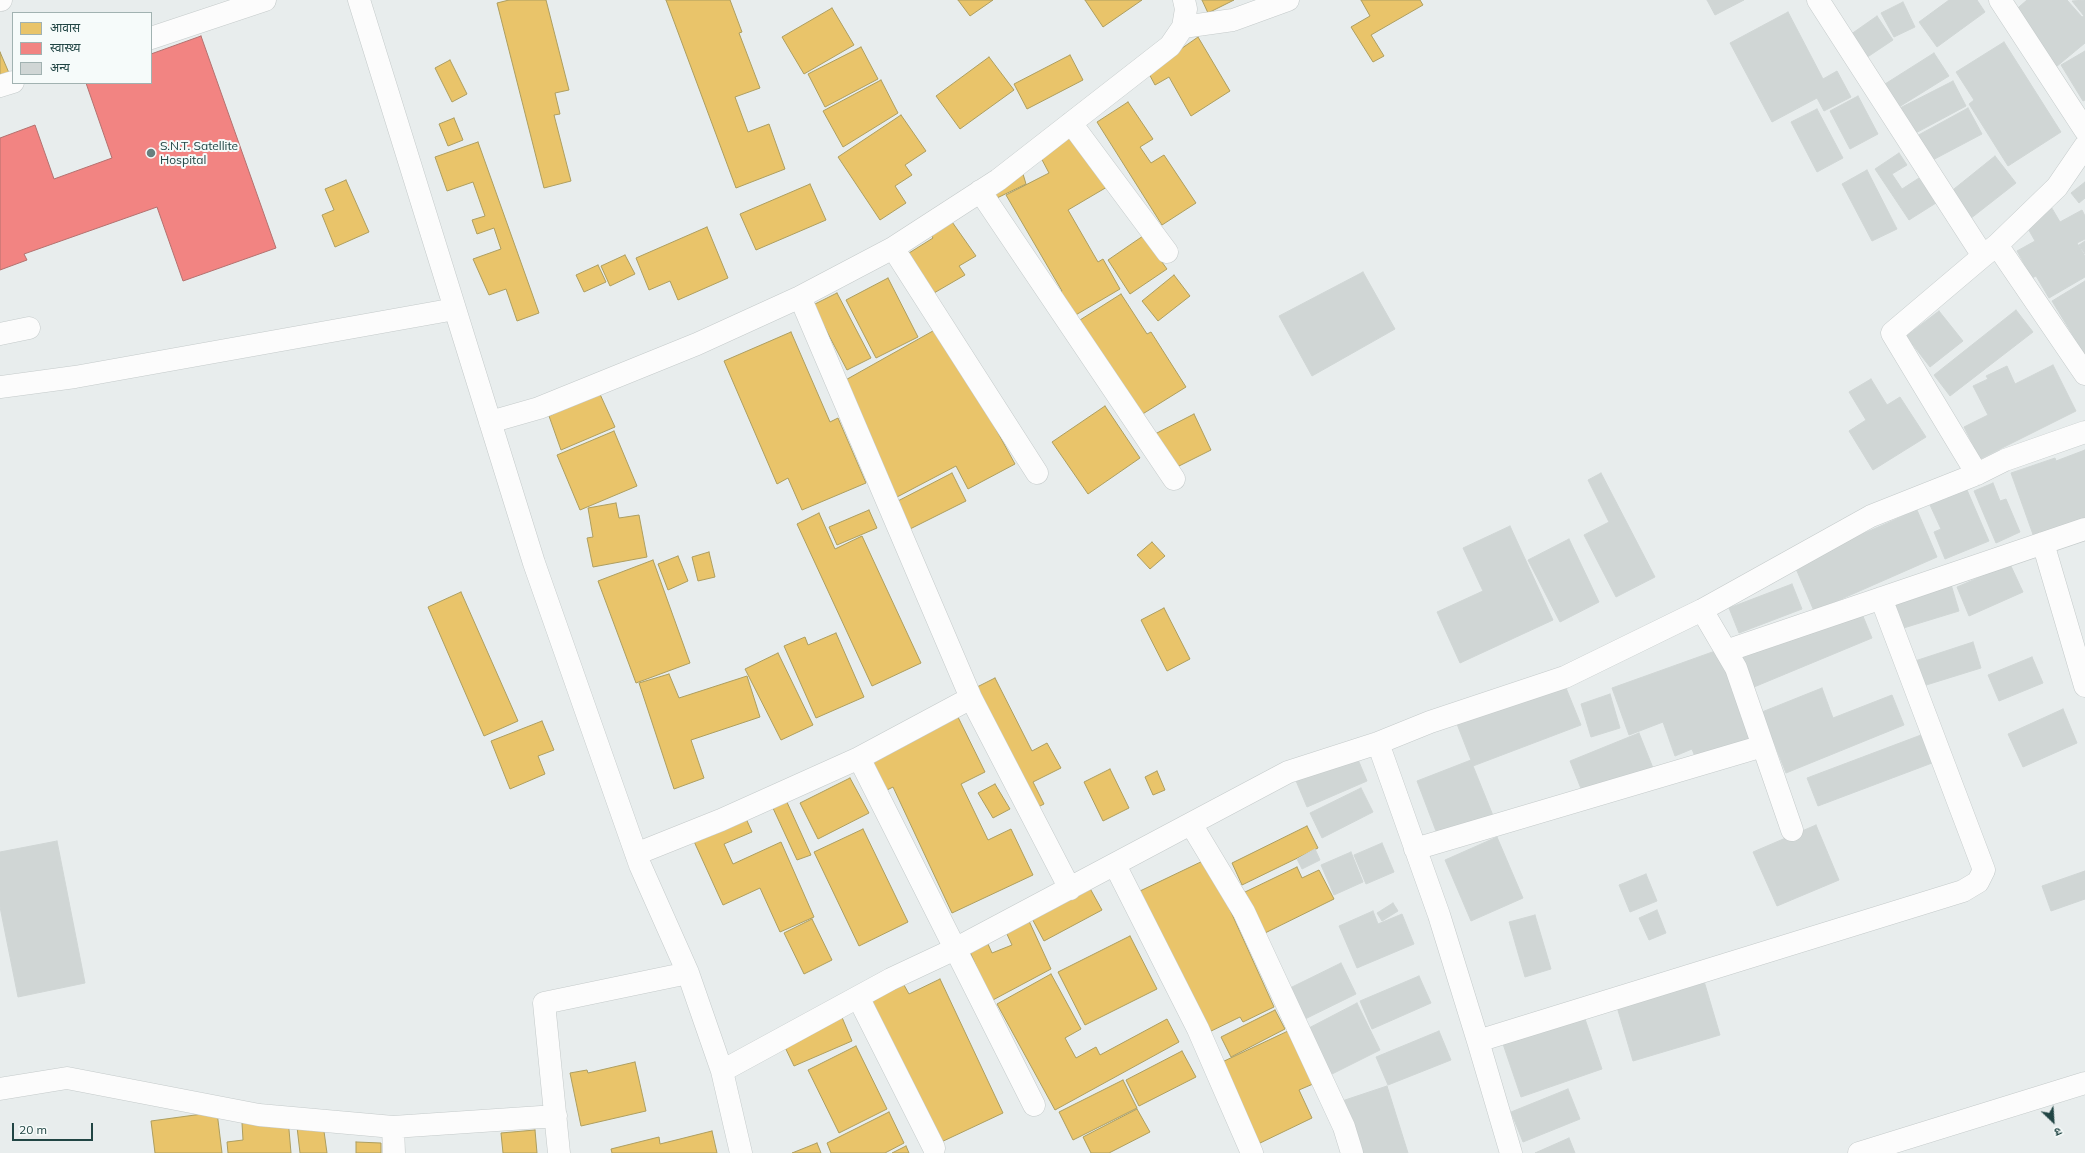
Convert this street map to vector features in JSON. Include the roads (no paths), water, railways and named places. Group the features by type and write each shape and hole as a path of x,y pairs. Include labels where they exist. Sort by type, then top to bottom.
{"street":[{"path":"152,38 265,0"},
{"path":"359,0 534,563 636,854 688,973 722,1071 741,1153"},
{"path":"490,422 546,405 697,344 800,297 893,248 998,180 1170,46 1183,27 1186,9 1184,0"},
{"path":"1183,27 1234,20 1288,0"},
{"path":"1818,0 1990,250 2085,374"},
{"path":"2000,0 2085,130"},
{"path":"0,86 12,82"},
{"path":"1071,123 1167,252"},
{"path":"1977,474 1892,333 1990,250 2057,187 2085,146"},
{"path":"980,191 1174,479"},
{"path":"893,248 1037,473"},
{"path":"800,297 971,698 1070,889"},
{"path":"0,387 75,377 455,309"},
{"path":"0,334 29,328"},
{"path":"722,1071 891,978 955,949 1288,772 1378,743 1430,722 1565,677 1702,610 1871,516 1977,474 2005,460 2085,432"},
{"path":"1726,652 2085,529"},
{"path":"2043,543 2085,686"},
{"path":"1478,1040 1963,891 1978,882 1984,870 1881,598"},
{"path":"1702,610 1736,668 1792,830"},
{"path":"636,854 722,820 859,758 971,698"},
{"path":"1378,743 1416,849 1478,1040 1511,1153"},
{"path":"1416,849 1763,746"},
{"path":"859,758 1034,1106"},
{"path":"1191,824 1244,912 1344,1127 1352,1153"},
{"path":"1115,865 1198,1029 1252,1153"},
{"path":"560,1153 544,1003 688,973"},
{"path":"858,997 934,1148"},
{"path":"0,1089 67,1078 259,1115 393,1127 556,1116"},
{"path":"1859,1153 2085,1083"},
{"path":"393,1127 394,1153"}],"place":[{"name":"S.N.T. Satellite Hospital","path":"151,153"}]}
